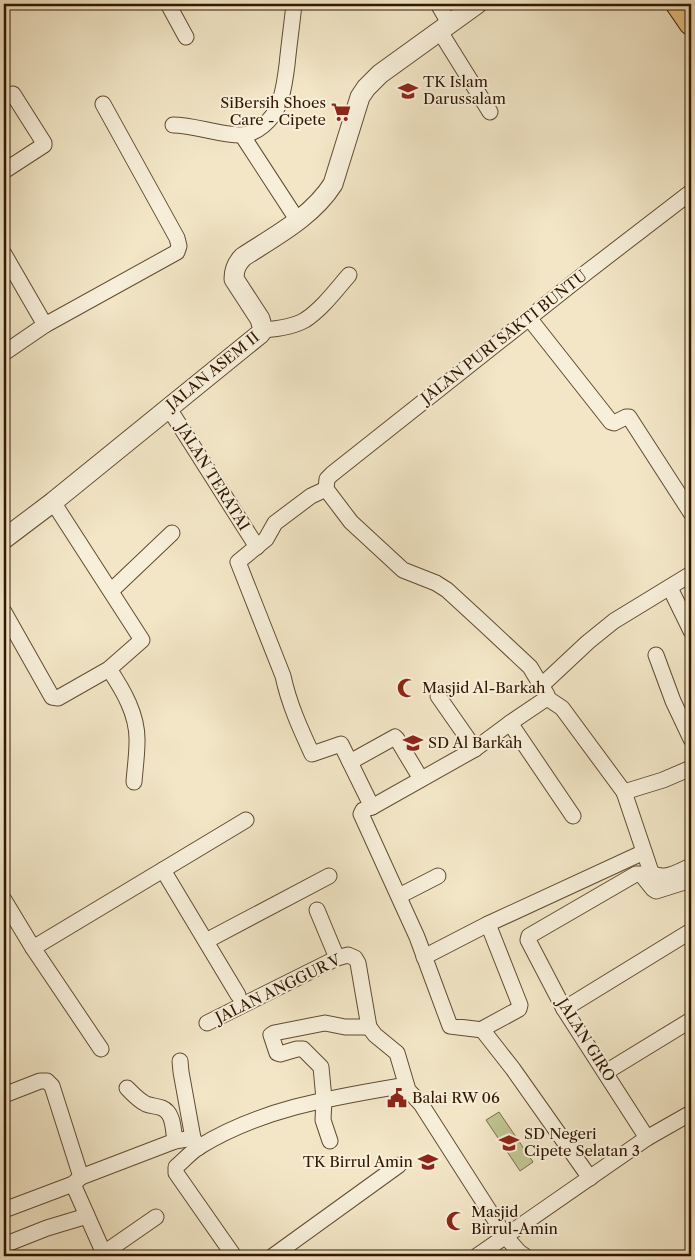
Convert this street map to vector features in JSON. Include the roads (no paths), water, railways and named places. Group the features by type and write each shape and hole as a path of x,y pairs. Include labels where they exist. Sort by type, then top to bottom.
{"main road":[{"path":"678,4 691,23"}],"street":[{"path":"168,4 186,37"},
{"path":"172,124 200,130 242,135 253,132 272,117 279,105 284,86 294,4"},
{"path":"438,4 444,26 490,112"},
{"name":"JALAN ASEM II","path":"5,534 52,502 263,330 260,319 234,279 235,268 243,257 298,221 326,195 332,184 360,97 366,88 380,74 477,4"},
{"path":"4,171 44,145 13,94"},
{"path":"4,353 45,325 177,252 179,246 178,238 103,104"},
{"path":"242,135 298,221"},
{"name":"JALAN PURI SAKTI BUNTU","path":"326,488 327,478 586,272 691,192"},
{"path":"4,254 45,325"},
{"path":"263,330 284,328 304,320 330,298 349,275"},
{"path":"530,318 611,422 629,417 691,513"},
{"name":"JALAN TERATAI","path":"168,407 257,547"},
{"path":"372,807 341,744 312,754 296,719 286,692 283,676 238,562 266,539 275,523 311,496 326,488 351,522 403,570 436,583 447,590 530,667 544,692 562,708 624,792 651,872 662,878 691,866"},
{"path":"4,612 52,697 58,698 109,669 142,640 52,502"},
{"path":"110,590 172,533"},
{"path":"488,924 520,1005 519,1009 483,1030 450,1026 399,896 361,814 363,810 372,807 475,749 510,723 544,692 588,642 614,621 691,574"},
{"path":"670,588 691,632"},
{"path":"656,655 673,701 691,738"},
{"path":"109,669 127,699 135,722 137,741 134,782"},
{"path":"438,696 475,749"},
{"path":"510,723 573,816"},
{"path":"350,762 394,737 398,739 421,779"},
{"path":"624,792 663,780 691,768"},
{"path":"33,948 246,820"},
{"path":"424,957 488,924 644,852"},
{"path":"163,870 238,995"},
{"name":"JALAN GIRO","path":"647,1138 564,1009 528,940 532,933 636,874 641,874 652,889 656,890 691,880"},
{"path":"206,941 329,876"},
{"path":"399,896 438,876"},
{"path":"4,900 33,948 101,1049"},
{"path":"317,910 338,958"},
{"path":"564,1009 691,931"},
{"name":"JALAN ANGGUR V","path":"207,1023 338,958 348,955 355,958 358,963 369,1027"},
{"path":"606,1072 691,1020"},
{"path":"330,1141 323,1120 324,1099 321,1067 303,1049 277,1053 271,1035 274,1033 325,1023 345,1027 369,1027 375,1035 397,1053 406,1085 414,1098 421,1104 506,1236 519,1252 525,1256"},
{"path":"483,1030 514,1068 590,1178"},
{"path":"180,1061 180,1072 195,1143"},
{"path":"4,1095 40,1081 47,1081 52,1086 77,1181 80,1200 104,1255 156,1217"},
{"path":"4,1210 33,1201 175,1141 195,1143 267,1116 324,1099 406,1085"},
{"path":"128,1088 139,1100 161,1108 169,1114 172,1120 175,1141"},
{"path":"477,1256 647,1138 691,1112"},
{"path":"195,1143 175,1170 234,1256"},
{"path":"273,1256 399,1165"},
{"path":"4,1245 47,1228 87,1216"}],"place":[{"name":"TK Islam Darussalam","path":"408,91"},
{"name":"SiBersih Shoes Care - Cipete","path":"341,112"},
{"name":"Masjid Al-Barkah","path":"407,688"},
{"name":"SD Al Barkah","path":"413,743"},
{"name":"Balai RW 06","path":"397,1098"},
{"name":"SD Negeri Cipete Selatan 3","path":"509,1143"},
{"name":"TK Birrul Amin","path":"428,1162"},
{"name":"Masjid Birrul-Amin","path":"456,1221"}]}
